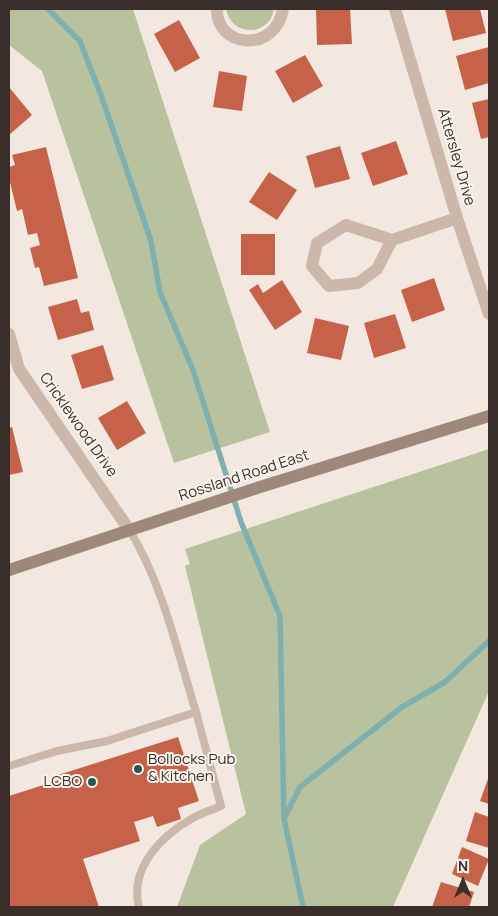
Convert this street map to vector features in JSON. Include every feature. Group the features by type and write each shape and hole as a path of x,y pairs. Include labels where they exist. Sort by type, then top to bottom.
{"main road":[{"name":"Rossland Road East","path":"9,570 260,487 489,416"}],"street":[{"path":"217,9 220,24 228,32 238,39 249,41 259,40 269,35 282,18 283,9"},
{"name":"Attersley Drive","path":"395,9 456,218 489,314"},
{"path":"392,240 377,269 358,283 329,286 312,266 317,242 346,226 392,240 456,218"},
{"name":"Cricklewood Drive","path":"9,334 14,371 130,530"}],"lane":[{"path":"130,530 144,553 162,602 196,712 222,806 194,817 174,830 152,852 138,882 139,907"},
{"path":"9,766 57,751 107,740 196,712"}],"green space":[{"path":"9,9 133,9 270,432 174,463 42,71 9,45"},
{"path":"226,9 274,9 266,25 250,30 242,29 235,25 229,18"},
{"path":"489,449 489,691 393,907 177,907 200,845 246,814 185,566 190,564 185,549"}],"building":[{"path":"316,9 350,9 352,44 317,45"},
{"path":"445,9 480,9 486,33 453,41"},
{"path":"179,20 200,58 175,72 154,34"},
{"path":"489,47 489,83 465,90 456,56"},
{"path":"305,55 323,86 293,103 275,71"},
{"path":"219,71 247,76 242,111 213,107"},
{"path":"9,87 32,115 9,135"},
{"path":"489,99 489,137 481,139 472,103"},
{"path":"396,141 408,174 373,186 361,153"},
{"path":"340,146 350,179 315,188 306,156"},
{"path":"46,147 78,278 44,286 39,267 35,268 30,248 40,245 37,233 28,235 22,209 17,211 9,178 9,167 15,165 12,155"},
{"path":"269,172 297,190 277,220 249,202"},
{"path":"241,234 275,234 275,275 241,275"},
{"path":"434,278 445,310 412,322 401,290"},
{"path":"282,280 302,312 275,330 249,290 258,284 263,293"},
{"path":"77,299 81,313 89,311 94,330 58,340 48,307"},
{"path":"395,314 406,348 374,358 364,323"},
{"path":"315,318 349,326 341,360 307,353"},
{"path":"103,345 114,380 82,389 71,355"},
{"path":"127,401 146,433 117,450 98,418"},
{"path":"12,427 23,472 9,475 9,428"},
{"path":"178,737 199,801 178,808 181,819 157,827 153,816 134,822 140,841 83,859 99,907 9,907 9,796 59,780 58,775"},
{"path":"489,776 489,804 480,801"},
{"path":"475,812 489,817 489,848 466,841"},
{"path":"462,847 489,859 478,886 452,874"},
{"path":"441,882 474,892 469,907 432,907"}],"waterway":[{"path":"48,9 80,41 102,98 151,241 160,292 193,370 241,522 280,616 284,819 303,907"},
{"path":"285,817 300,787 402,707 445,682 489,641"}],"place":[{"name":"Bollocks Pub & Kitchen","path":"138,769"},
{"name":"LCBO","path":"92,782"}]}
